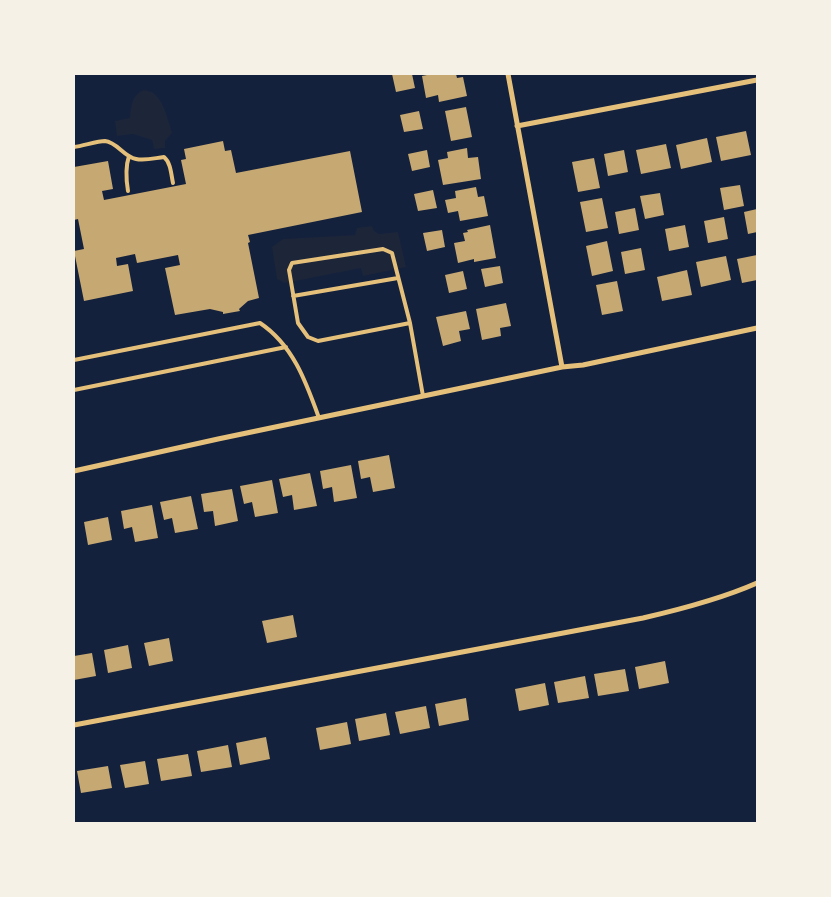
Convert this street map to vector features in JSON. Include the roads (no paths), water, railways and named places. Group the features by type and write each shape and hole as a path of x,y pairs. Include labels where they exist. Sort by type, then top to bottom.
{"street":[{"path":"508,74 562,367"},
{"path":"517,126 757,80"},
{"path":"74,471 423,396 562,367 583,365 757,328"},
{"path":"74,725 644,618 695,606 757,583"}],"lane":[{"path":"74,148 104,141 135,159 145,160 164,157 169,164 173,183"},
{"path":"128,191 126,164 129,156"},
{"path":"410,323 318,341 308,338 298,322 289,270 292,263 383,249 392,253 410,323 423,396"},
{"path":"294,296 398,278"},
{"path":"74,360 260,322 286,347 300,370 319,418"},
{"path":"74,390 286,347"}]}
